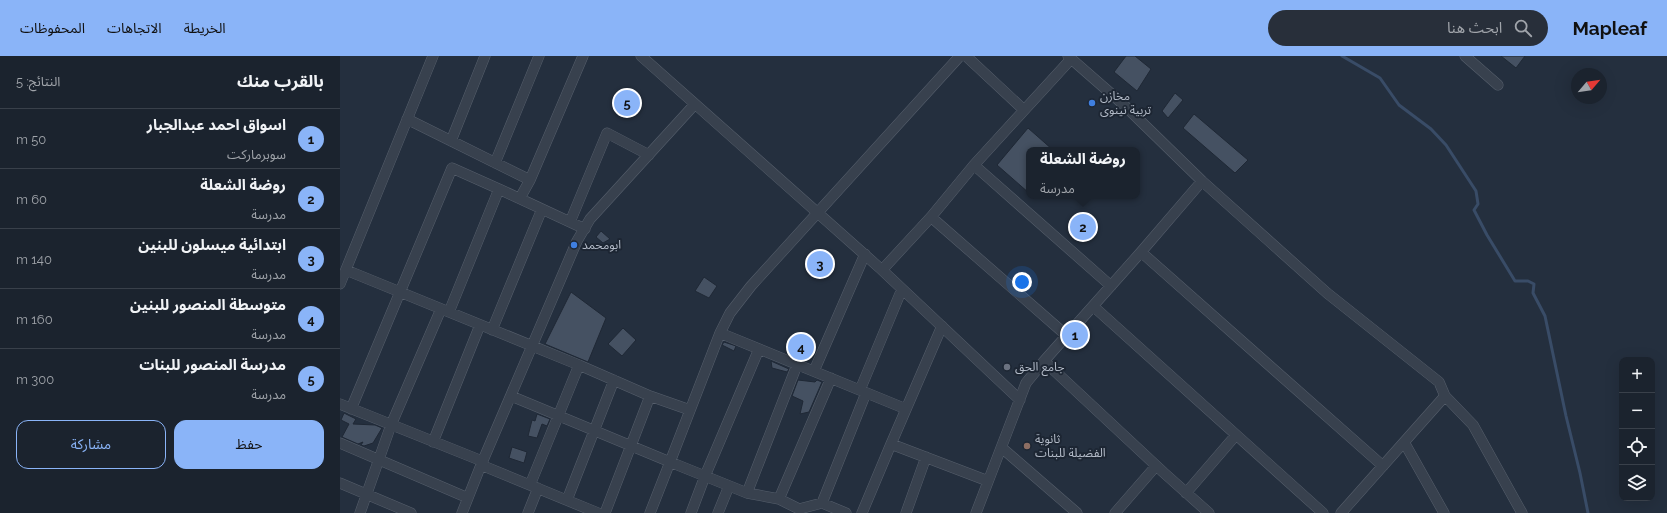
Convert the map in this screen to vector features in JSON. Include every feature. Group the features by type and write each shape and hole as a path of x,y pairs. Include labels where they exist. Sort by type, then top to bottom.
{"street":[{"path":"340,284 433,56"},
{"path":"451,141 485,56"},
{"path":"495,163 539,56"},
{"path":"520,198 530,180 583,56"},
{"path":"641,56 865,254 1020,400"},
{"path":"650,513 720,333 730,313 751,286 817,212 960,56"},
{"path":"966,56 1024,110"},
{"path":"1465,56 1498,85"},
{"path":"882,270 931,217 974,165 1070,57 1124,105 1202,181 1328,293 1439,382 1445,396 1473,425 1522,513"},
{"path":"462,513 532,346 584,228 590,219 695,104"},
{"path":"407,119 530,180"},
{"path":"570,222 607,133 649,155"},
{"path":"974,165 1111,286"},
{"path":"351,409 452,168 584,228"},
{"path":"976,513 1026,383 1066,335 1111,286 1202,181"},
{"path":"360,513 391,425 445,310 499,189"},
{"path":"492,330 542,209"},
{"path":"931,217 1066,335"},
{"path":"1141,252 1383,466"},
{"path":"814,371 865,254"},
{"path":"346,270 579,365 650,396 690,410"},
{"path":"822,503 902,289"},
{"path":"1093,306 1323,513"},
{"path":"433,442 480,325"},
{"path":"862,513 942,326"},
{"path":"720,333 906,409"},
{"path":"691,513 705,476 759,349"},
{"path":"1044,361 1156,466 1209,513"},
{"path":"528,513 534,487 558,416 579,365"},
{"path":"747,493 797,365"},
{"path":"779,499 831,378"},
{"path":"567,500 593,430 614,380"},
{"path":"511,396 747,493 779,499 799,509 822,503 846,513"},
{"path":"605,513 650,396"},
{"path":"1341,513 1445,396"},
{"path":"340,404 482,463 591,512"},
{"path":"1186,493 1236,435"},
{"path":"1404,442 1444,513"},
{"path":"340,444 468,498"},
{"path":"891,444 988,481"},
{"path":"1002,448 1078,513"},
{"path":"906,513 926,457"},
{"path":"1115,513 1156,466"},
{"path":"340,483 411,513"},
{"path":"718,513 729,486"}],"building":[{"path":"1126,56 1135,56 1151,69 1137,91 1114,72"},
{"path":"1501,56 1525,56 1516,68"},
{"path":"1175,93 1183,100 1168,118 1162,111"},
{"path":"1194,114 1248,160 1235,173 1183,128"},
{"path":"1028,128 1050,147 1026,147 1026,190 997,165"},
{"path":"601,231 610,239 603,243 596,237"},
{"path":"704,277 717,286 709,298 695,291"},
{"path":"571,292 606,318 588,362 545,344"},
{"path":"623,328 636,340 622,356 608,344"},
{"path":"724,342 736,346 734,351 722,345"},
{"path":"771,361 789,369 787,372 772,368"},
{"path":"798,380 815,382 817,380 822,382 809,412 800,414 803,401 792,396"},
{"path":"344,413 356,419 353,424 375,425 382,428 373,443 364,446 361,445 363,442 358,444 342,437 349,424 341,420"},
{"path":"537,414 550,419 547,426 542,424 537,438 528,436 532,420 535,421"},
{"path":"512,447 527,452 524,463 509,458"}],"waterway":[{"path":"1342,56 1380,78 1399,105 1431,129 1446,145 1476,191 1478,204 1474,210 1487,235 1515,281 1528,281 1534,284 1533,293 1545,316 1588,513"}],"place":[{"name":"مدرسة المنصور للبنات","path":"627,103"},
{"name":"مخازن تربية نينوى","path":"1092,103"},
{"name":"روضة الشعلة","path":"1083,227"},
{"name":"ابومحمد","path":"574,245"},
{"name":"ابتدائية ميسلون للبنين","path":"820,264"},
{"name":"اسواق احمد عبدالجبار","path":"1075,335"},
{"name":"متوسطة المنصور للبنين","path":"801,347"},
{"name":"جامع الحق","path":"1007,367"},
{"name":"ثانوية الفضيلة للبنات","path":"1027,446"}]}
